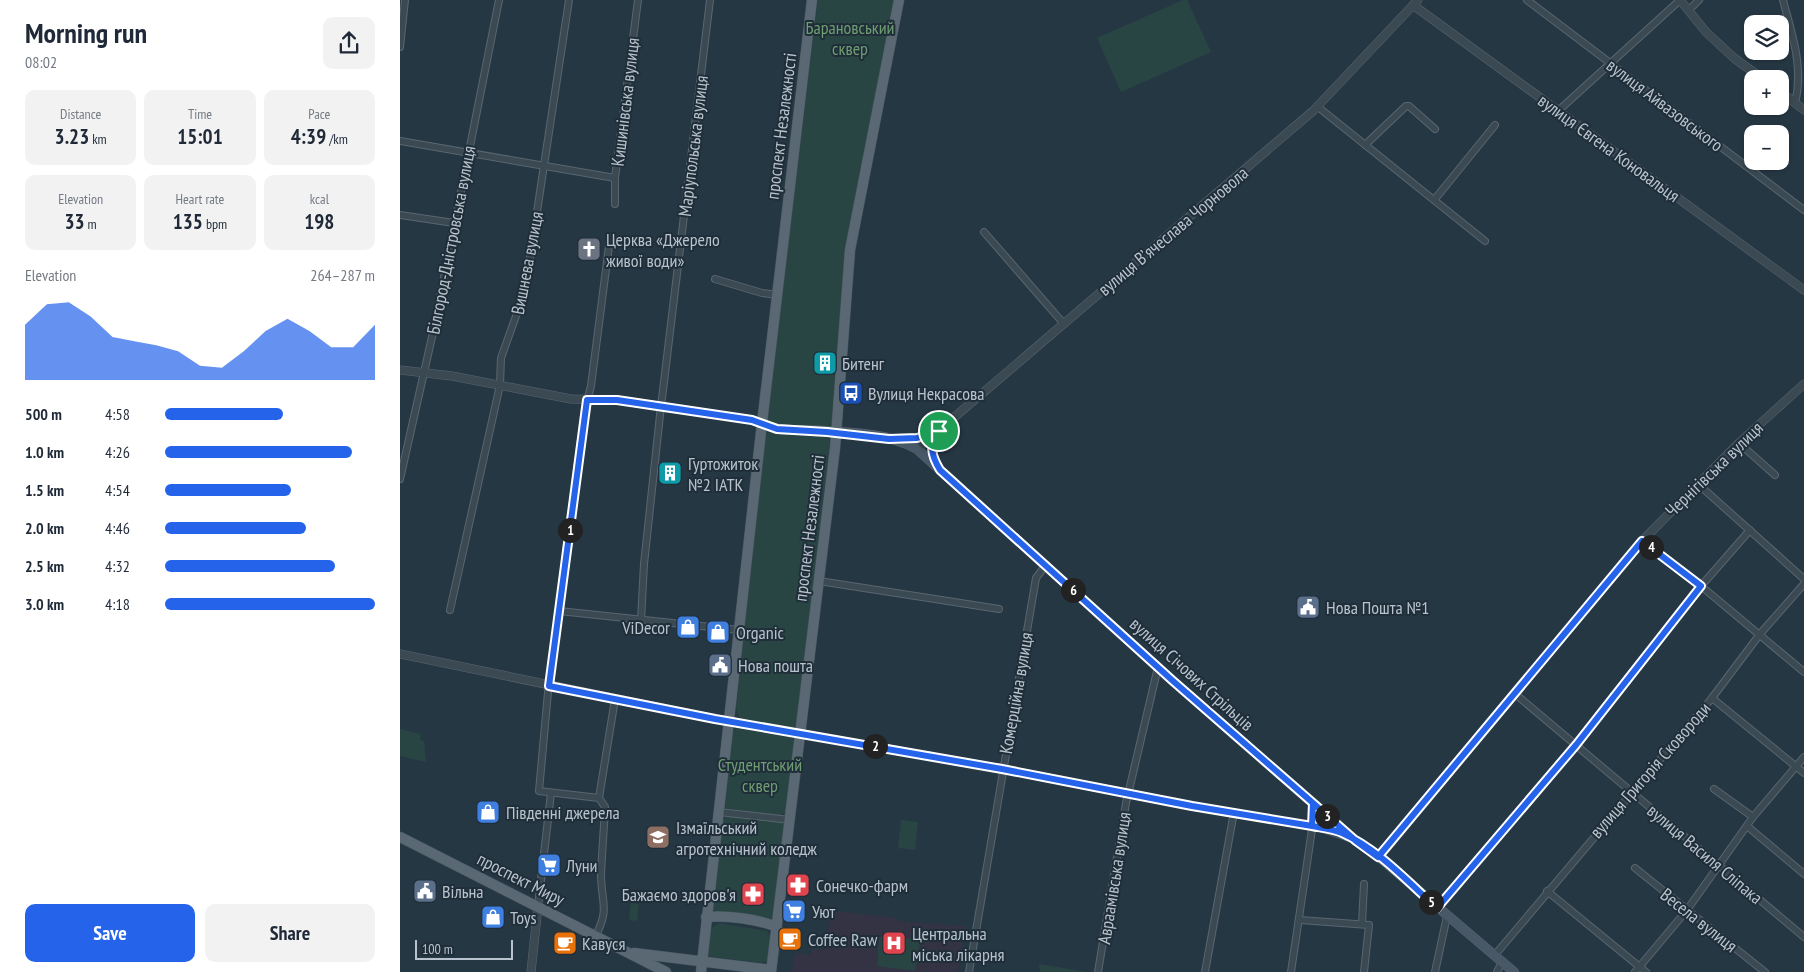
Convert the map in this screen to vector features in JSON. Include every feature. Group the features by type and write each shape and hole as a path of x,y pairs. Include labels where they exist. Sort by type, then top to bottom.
{"main road":[{"name":"проспект Незалежності","path":"701,972 762,423 812,0"},
{"name":"проспект Незалежності","path":"771,971 836,432 850,250 899,0"},
{"name":"вулиця Січових Стрільців","path":"762,423 777,429 836,432 889,439 901,442 917,450 1158,667 1356,841 1378,857 1514,972"},
{"name":"проспект Миру","path":"400,837 666,972"},
{"path":"706,917 717,916 769,924 777,927"},
{"name":"проспект Миру","path":"628,952 771,971"}],"street":[{"path":"400,47 405,0"},
{"name":"Білгород-Дністровська вулиця","path":"400,479 499,0"},
{"name":"Вишнева вулиця","path":"450,610 500,385 501,358 525,291 569,0"},
{"name":"Кишинівська вулиця","path":"615,204 615,178 638,0"},
{"name":"Маріупольська вулиця","path":"640,620 661,406 710,0"},
{"name":"вулиця Айвазовського","path":"1527,0 1804,210"},
{"path":"1558,110 1680,0 1706,32 1734,58 1751,70"},
{"path":"1689,10 1699,0"},
{"path":"1783,0 1800,64 1800,86 1795,102"},
{"name":"вулиця Вʼячеслава Чорновола","path":"917,450 1318,107 1416,3"},
{"name":"вулиця Євгена Коновальця","path":"1416,3 1558,110 1804,290"},
{"path":"1789,98 1804,110"},
{"path":"1365,145 1406,106 1410,106 1435,129"},
{"path":"1318,107 1485,241"},
{"path":"1435,199 1494,125"},
{"path":"400,141 615,178"},
{"path":"400,215 454,223"},
{"path":"984,232 1064,324"},
{"path":"599,798 539,791 549,686 610,238"},
{"path":"715,279 762,293 777,294"},
{"path":"400,370 423,372 587,400 606,399 661,406 762,423"},
{"name":"Чернігівська вулиця","path":"1378,857 1642,541 1739,443 1804,384"},
{"path":"889,439 917,438 939,431"},
{"path":"939,431 933,441 931,452 940,470"},
{"path":"1739,443 1776,475"},
{"path":"1698,484 1804,579"},
{"path":"1437,908 1576,745 1701,586 1750,530"},
{"path":"1642,541 1701,586 1804,672"},
{"name":"Комерційна вулиця","path":"969,972 1036,578 1045,566"},
{"path":"819,581 999,609"},
{"name":"вулиця Григорія Сковороди","path":"1497,972 1498,959 1547,891 1712,698 1760,634 1804,584"},
{"path":"559,611 739,630"},
{"path":"400,654 549,686 729,721 1312,826 1342,833 1356,841"},
{"name":"Авраамівська вулиця","path":"1098,972 1128,794 1158,667"},
{"name":"вулиця Василя Сліпака","path":"1514,692 1804,937"},
{"path":"1712,698 1804,773"},
{"path":"596,936 602,922 605,902 601,881 605,807 599,798 614,699"},
{"path":"1637,969 1687,910 1753,817 1804,757"},
{"path":"1714,789 1753,817"},
{"path":"531,972 551,793"},
{"path":"1292,972 1312,826 1313,803"},
{"path":"719,812 790,820"},
{"path":"1205,972 1234,812"},
{"path":"1312,826 1336,823"},
{"path":"1746,826 1804,874"},
{"name":"Весела вулиця","path":"1635,868 1765,972"},
{"path":"1362,924 1364,884"},
{"path":"1547,891 1637,969 1646,972"},
{"path":"1435,972 1447,916"},
{"path":"1300,920 1369,925 1364,972"}],"shaded area":[{"name":"Центральна міська лікарня","path":"830,911 898,918 898,921 965,926 958,972 792,972 795,953 811,955 812,949 826,950"}],"green space":[{"name":"Барановський сквер","path":"818,0 894,0 846,249 832,423 825,428 772,424 767,419"},
{"path":"1183,0 1187,0 1211,52 1121,92 1097,38"},
{"path":"767,433 826,437 830,441 797,727 791,728 740,718 736,709 765,436"},
{"name":"Студентський сквер","path":"737,727 790,736 795,739 786,813 777,816 725,808 733,732"},
{"path":"400,729 421,734 420,740 424,741 426,762 400,756"},
{"name":"Студентський сквер","path":"729,816 781,822 785,826 773,919 771,920 715,912 713,909 722,820"},
{"path":"901,820 918,822 915,850 898,848"},
{"path":"631,903 639,904 637,921 629,920"},
{"path":"718,923 767,931 771,939 767,961 761,963 708,956 710,930"},
{"path":"883,936 918,939 920,944 915,971 877,966 879,938"},
{"path":"1039,964 1087,972 1040,972"}],"place":[{"name":"Церква «Джерело живої води»","path":"589,249"},
{"name":"Битенг","path":"825,363"},
{"name":"Вулиця Некрасова","path":"851,393"},
{"name":"Гуртожиток №2 ІАТК","path":"670,473"},
{"name":"Нова Пошта №1","path":"1308,607"},
{"name":"ViDecor","path":"688,627"},
{"name":"Organic","path":"718,632"},
{"name":"Нова пошта","path":"720,665"},
{"name":"Південні джерела","path":"488,812"},
{"name":"Ізмаїльський агротехнічний коледж","path":"658,837"},
{"name":"Луни","path":"549,865"},
{"name":"Сонечко-фарм","path":"798,885"},
{"name":"Вільна","path":"425,891"},
{"name":"Бажаємо здоров'я","path":"753,894"},
{"name":"Уют","path":"794,911"},
{"name":"Toys","path":"493,917"},
{"name":"Coffee Raw","path":"790,939"},
{"name":"Кавуся","path":"565,943"},
{"name":"Центральна міська лікарня","path":"894,943"}],"route":[{"path":"939,431 917,438 889,439 852,434 777,429 752,420 661,406 617,400 587,400 549,686 715,719 1002,769 1135,796 1312,826 1314,816 1313,803 1356,841 1378,857 1642,541 1701,586 1576,745 1437,908 1378,857 1356,841 1342,833 1312,826 1314,816 1314,809 1313,803 1173,681 940,470 931,452 933,441 939,431"}]}
